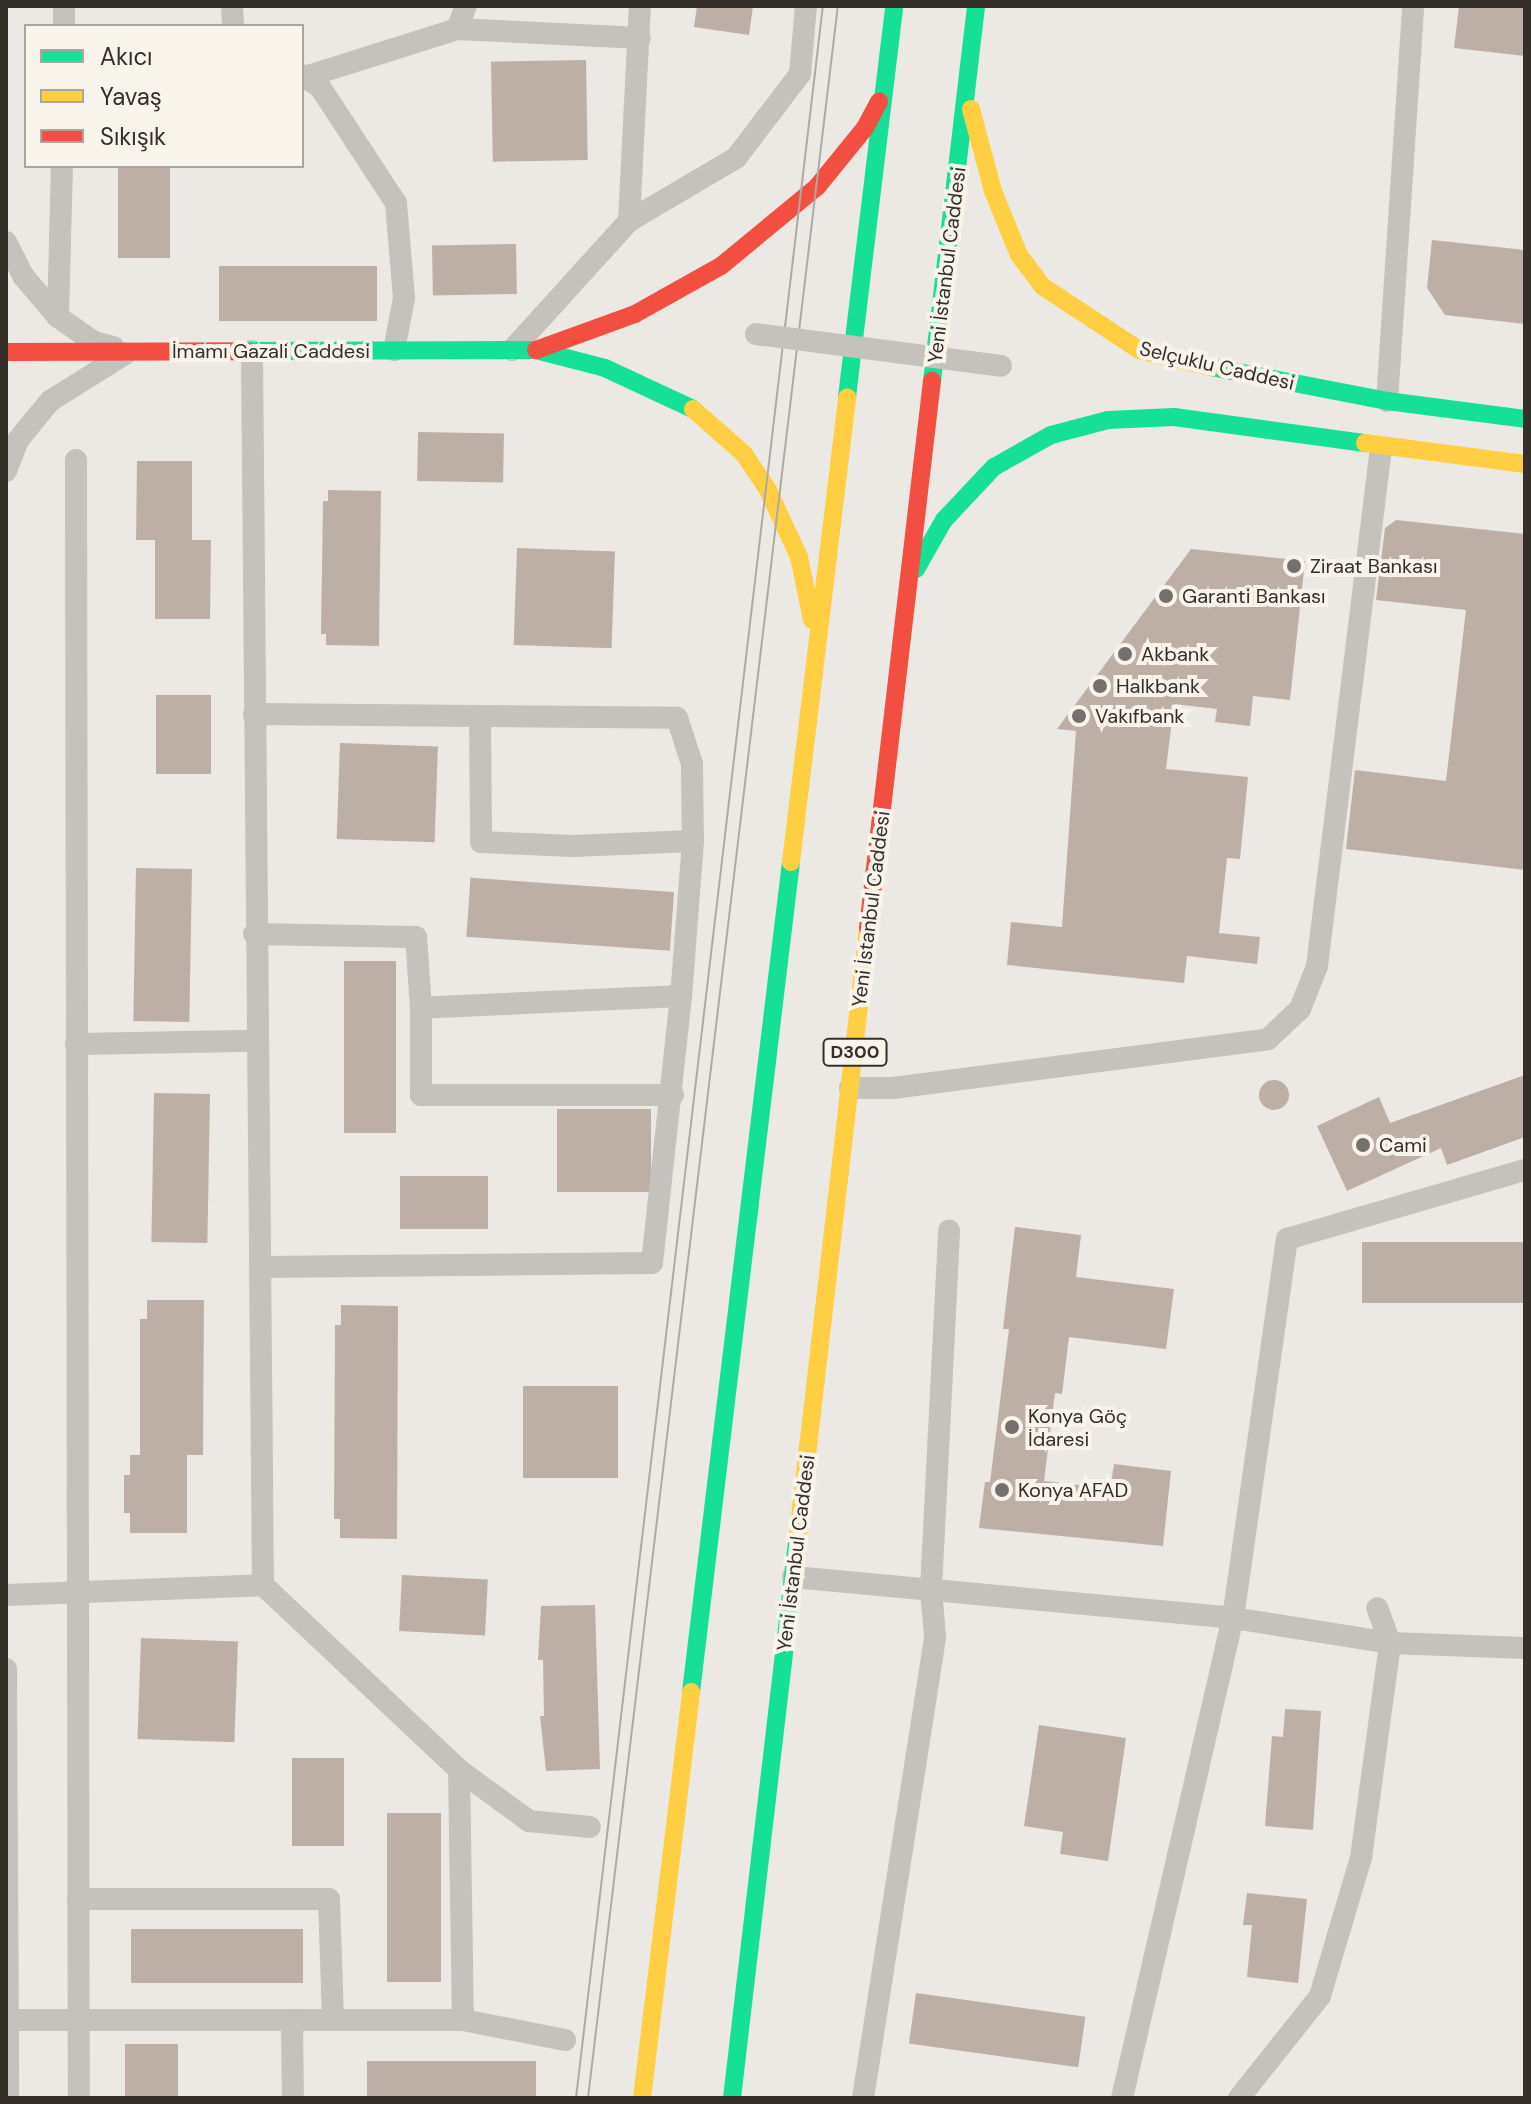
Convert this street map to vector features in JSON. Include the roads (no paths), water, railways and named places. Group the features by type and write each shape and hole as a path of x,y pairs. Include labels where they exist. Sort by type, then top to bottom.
{"main road":[{"path":"642,2098 814,638 894,6"},
{"name":"Yeni İstanbul Caddesi","path":"732,2098 976,6"},
{"path":"536,350 664,301 751,243 843,158 885,89"},
{"name":"Selçuklu Caddesi","path":"968,89 982,156 1019,255 1042,286 1071,311 1139,350 1384,425 1525,464"},
{"path":"536,350 655,387 722,429 768,490 787,527 802,569 814,638"},
{"name":"İmamı Gazali Caddesi","path":"6,352 536,350"},
{"name":"Selçuklu Caddesi","path":"909,582 929,543 967,491 1021,449 1079,426 1138,416 1384,425 1525,419"}],"street":[{"path":"457,29 466,6"},
{"path":"629,221 640,6"},
{"path":"512,350 629,221 736,158 800,74 806,6"},
{"path":"850,1088 893,1088 1268,1039 1300,1009 1317,966 1384,425 1413,6"},
{"path":"304,76 457,29 640,38"},
{"path":"304,76 320,87 396,203 404,298 394,350"},
{"path":"58,317 62,168"},
{"path":"6,242 24,277 58,317 94,342 130,351"},
{"path":"756,334 1001,366"},
{"path":"6,471 18,440 50,401 130,351"},
{"path":"252,351 254,934 263,1585"},
{"path":"76,460 79,2098"},
{"path":"254,714 677,718 692,764 693,841 673,1095 652,1263 261,1267"},
{"path":"480,716 481,842 573,846 693,841"},
{"path":"254,934 416,937 421,1008 421,1095 673,1095"},
{"path":"421,1008 681,996"},
{"path":"76,1044 256,1041"},
{"path":"1122,2098 1233,1618 1287,1239 1525,1170"},
{"path":"863,2098 935,1637 931,1589 949,1230"},
{"path":"793,1577 1233,1618 1390,1643 1525,1648"},
{"path":"6,1595 263,1585 459,1770 529,1821 590,1827"},
{"path":"1239,2098 1320,1996 1361,1858 1390,1643 1377,1608"},
{"path":"6,1669 8,2098"},
{"path":"459,1770 463,2020"},
{"path":"78,1899 329,1899 333,2020"},
{"path":"8,2020 463,2020 565,2040"},
{"path":"292,2020 293,2098"}],"tram line":[{"path":"576,2098 823,6"},
{"path":"588,2098 838,6"}],"place":[{"name":"Ziraat Bankası","path":"1294,566"},
{"name":"Garanti Bankası","path":"1166,596"},
{"name":"Akbank","path":"1125,654"},
{"name":"Halkbank","path":"1100,686"},
{"name":"Vakıfbank","path":"1079,716"},
{"name":"Cami","path":"1363,1145"},
{"name":"Konya Göç İdaresi","path":"1012,1427"},
{"name":"Konya AFAD","path":"1002,1490"}]}
